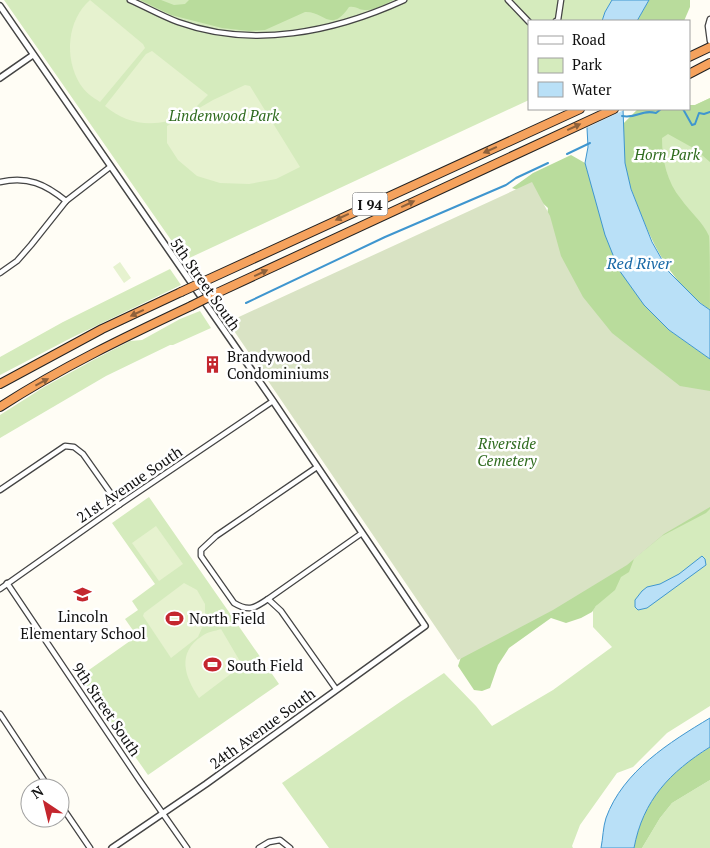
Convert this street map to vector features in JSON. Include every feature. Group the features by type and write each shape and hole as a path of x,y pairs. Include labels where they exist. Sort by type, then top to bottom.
{"highway":[{"path":"690,58 710,48"},
{"path":"690,74 710,64"},
{"name":"I 94","path":"0,384 102,329 578,110"},
{"name":"I 94","path":"0,407 26,390 72,365 191,306 612,110"}],"street":[{"path":"130,0 180,22 221,32 255,36 302,32 333,26 404,0"},
{"path":"508,0 528,21"},
{"path":"557,20 561,0"},
{"name":"5th Street South","path":"0,6 426,626"},
{"path":"710,19 708,26 710,41"},
{"path":"0,78 34,55"},
{"path":"0,274 17,261 66,201 110,167"},
{"path":"0,182 23,180 37,183 49,187 66,201"},
{"name":"21st Avenue South","path":"0,589 273,402"},
{"path":"0,490 65,446 74,447 83,454 119,506"},
{"path":"317,467 216,536 202,548 202,556 234,603 242,608 257,607 362,533"},
{"name":"9th Street South","path":"8,583 188,848"},
{"path":"268,599 281,611 336,689"},
{"name":"24th Avenue South","path":"112,848 426,626"},
{"path":"0,714 42,778"},
{"path":"70,819 90,848"},
{"path":"259,848 269,842 280,840 290,848"}],"green space":[{"name":"Lindenwood Park","path":"4,0 612,0 602,20 528,20 528,100 185,260"},
{"path":"90,0 143,44 145,48 100,102 80,84 75,74 70,51 70,40 76,18"},
{"path":"140,0 161,0 174,5 185,4 189,0 393,0 368,10 349,7 343,15 332,20 305,12 265,30 249,31 222,28 171,15"},
{"path":"649,0 690,0 690,7 684,20 638,20"},
{"path":"152,51 208,95 189,114 245,85 250,86 300,167 276,179 249,184 220,183 197,176 178,160 167,143 167,126 185,115 164,122 143,123 123,118 105,106 146,54"},
{"name":"Horn Park","path":"710,98 710,310 623,124 637,110 690,110 690,105 695,105"},
{"name":"Horn Park","path":"710,98 710,162 695,149 668,134 662,138 663,154 672,185 709,236 710,310 685,288 658,251 630,185 624,153 623,124 637,110 690,110 690,105 695,105"},
{"path":"571,155 585,163 594,194 669,330 710,359 710,401 633,387 544,236 548,208 536,197 512,188 533,173"},
{"name":"Riverside Cemetery","path":"532,182 550,216 561,256 583,297 612,333 680,386 710,391 710,507 664,534 627,565 553,610 458,660 228,322"},
{"path":"120,262 131,278 124,283 113,267"},
{"path":"170,269 181,285 71,338 0,375 0,357 63,322"},
{"path":"200,311 211,328 170,345 106,376 0,438 0,415 44,387 130,341 142,340 180,319"},
{"path":"710,477 710,509 706,513 662,536 634,559 629,572 621,577 615,590 596,606 592,612 566,623 551,618 509,648 498,665 490,688 482,691 474,690 458,666 461,657"},
{"path":"149,497 279,684 148,775 79,677 137,636 125,619 138,610 132,601 155,584 112,523"},
{"path":"710,507 710,706 667,733 633,767 617,773 580,825 572,846 573,848 329,848 282,783 444,673 476,706 492,726 553,690 612,647 593,627 593,610 627,565 664,534"},
{"path":"156,526 183,564 159,581 132,543"},
{"name":"North Field","path":"184,583 197,590 205,604 205,621 198,637 171,658 143,616 144,613"},
{"name":"South Field","path":"221,629 241,663 240,667 199,698 187,674 186,658 194,643 202,636"},
{"path":"710,747 710,780 672,803 660,818 642,848 634,848 644,815 660,789 671,777"},
{"path":"710,780 710,848 642,848 660,818 672,803"}],"water":[{"path":"612,0 649,0 638,20 602,20"},
{"name":"Red River","path":"586,110 623,110 625,163 631,189 652,242 669,272 700,303 710,310 710,359 669,330 644,305 619,270 605,235 585,163 588,147"},
{"path":"702,556 705,559 706,565 647,608 638,610 635,607 635,600 647,587 660,584 679,574"},
{"path":"710,718 710,747 671,777 660,789 644,815 634,848 601,848 606,818 624,786 649,759 679,737"}],"pier":[{"path":"584,110 624,110 584,129"}],"waterway":[{"path":"622,116 627,117 646,112 656,113 660,110"},
{"path":"684,110 692,125 695,124 699,113 710,112"},
{"path":"567,154 590,143"},
{"path":"246,303 385,237 506,185 516,178 548,163"}],"place":[{"name":"Brandywood Condominiums","path":"213,365"},
{"name":"Lincoln Elementary School","path":"83,595"},
{"name":"North Field","path":"175,618"},
{"name":"South Field","path":"213,665"}]}
